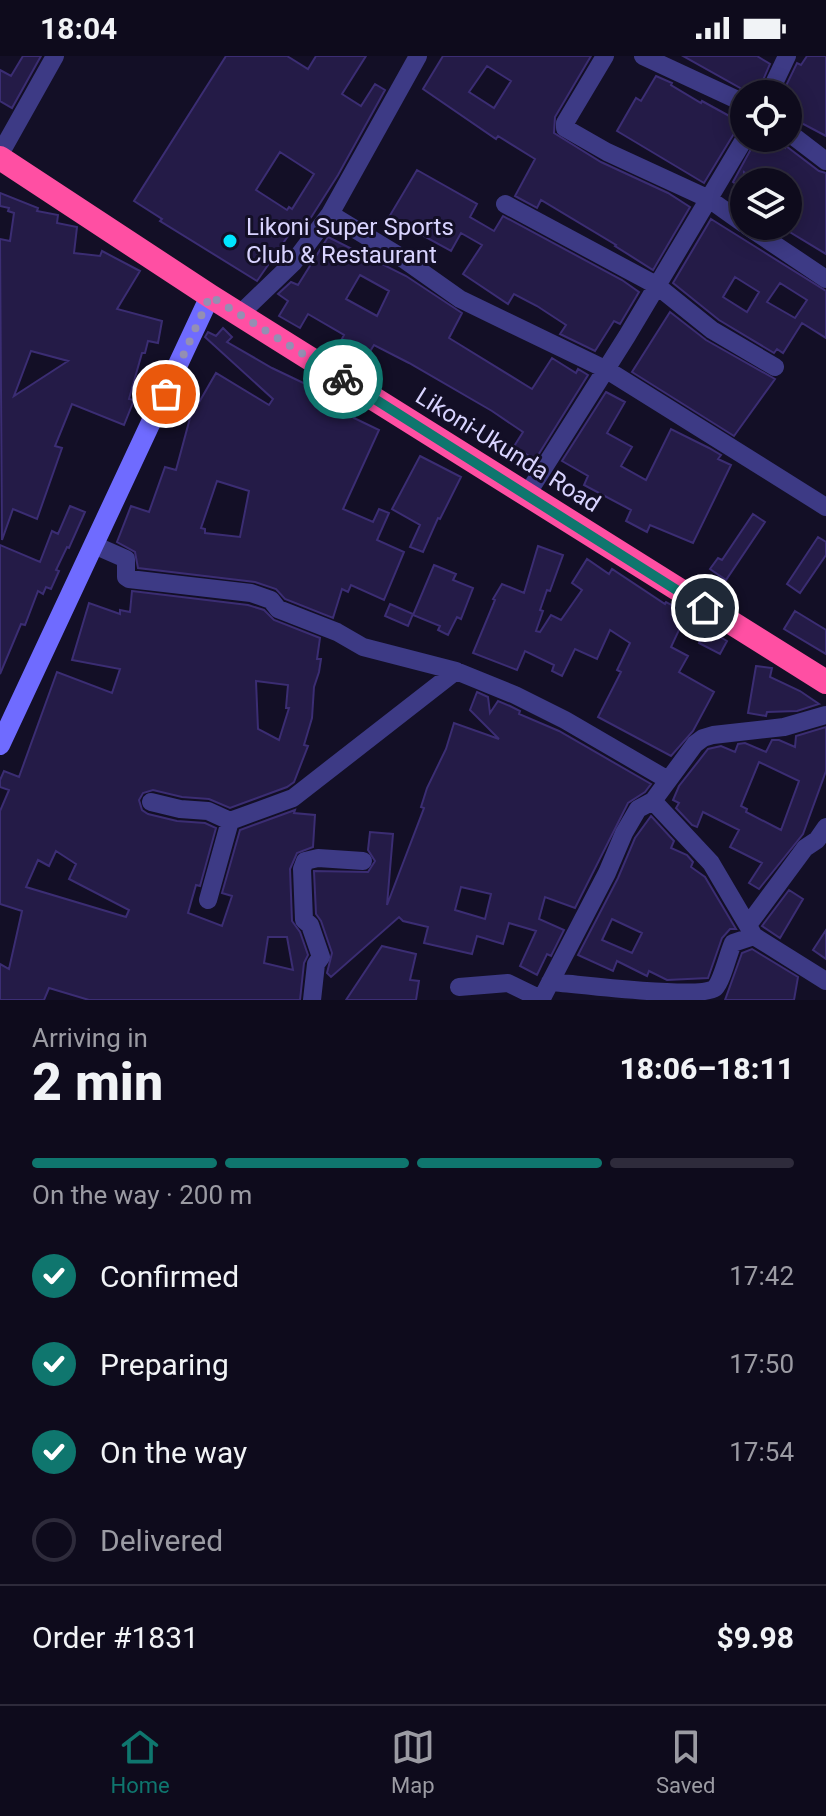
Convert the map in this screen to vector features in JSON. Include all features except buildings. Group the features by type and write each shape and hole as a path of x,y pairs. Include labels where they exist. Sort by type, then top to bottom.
{"highway":[{"name":"Likoni-Ukunda Road","path":"0,156 210,296 826,682"}],"street":[{"path":"0,156 55,56"},
{"path":"240,314 293,263 330,214 418,56"},
{"path":"605,56 565,123 565,128 607,152 709,199 730,214"},
{"path":"643,56 730,96"},
{"path":"776,80 787,56"},
{"path":"802,143 826,161"},
{"path":"526,496 607,370 737,152"},
{"path":"505,204 656,285 712,330 775,367"},
{"path":"330,214 460,299 607,370 826,507"},
{"path":"768,240 826,279"},
{"path":"0,745 210,296"},
{"path":"94,545 126,559 126,577 129,579 251,593 271,600 278,609 337,632 363,647 456,671 515,695 565,720 668,780"},
{"path":"151,802 208,811 230,821 293,798 456,671"},
{"path":"459,987 508,983 541,1000 638,809 653,801 695,744 703,738 784,727 826,715"},
{"path":"653,801 711,863 751,931 826,981"},
{"path":"208,900 230,821"},
{"path":"550,982 658,995 710,992 718,984 733,943 751,931 805,848 817,840 826,827"},
{"path":"312,1000 316,964 321,957 310,925 304,920 302,869 305,861 318,858 363,861"}],"way so far":[{"path":"166,394 210,296 343,379"}],"place":[{"name":"Likoni Super Sports Club & Restaurant","path":"230,241"}],"route":[{"path":"343,379 705,608"}]}
